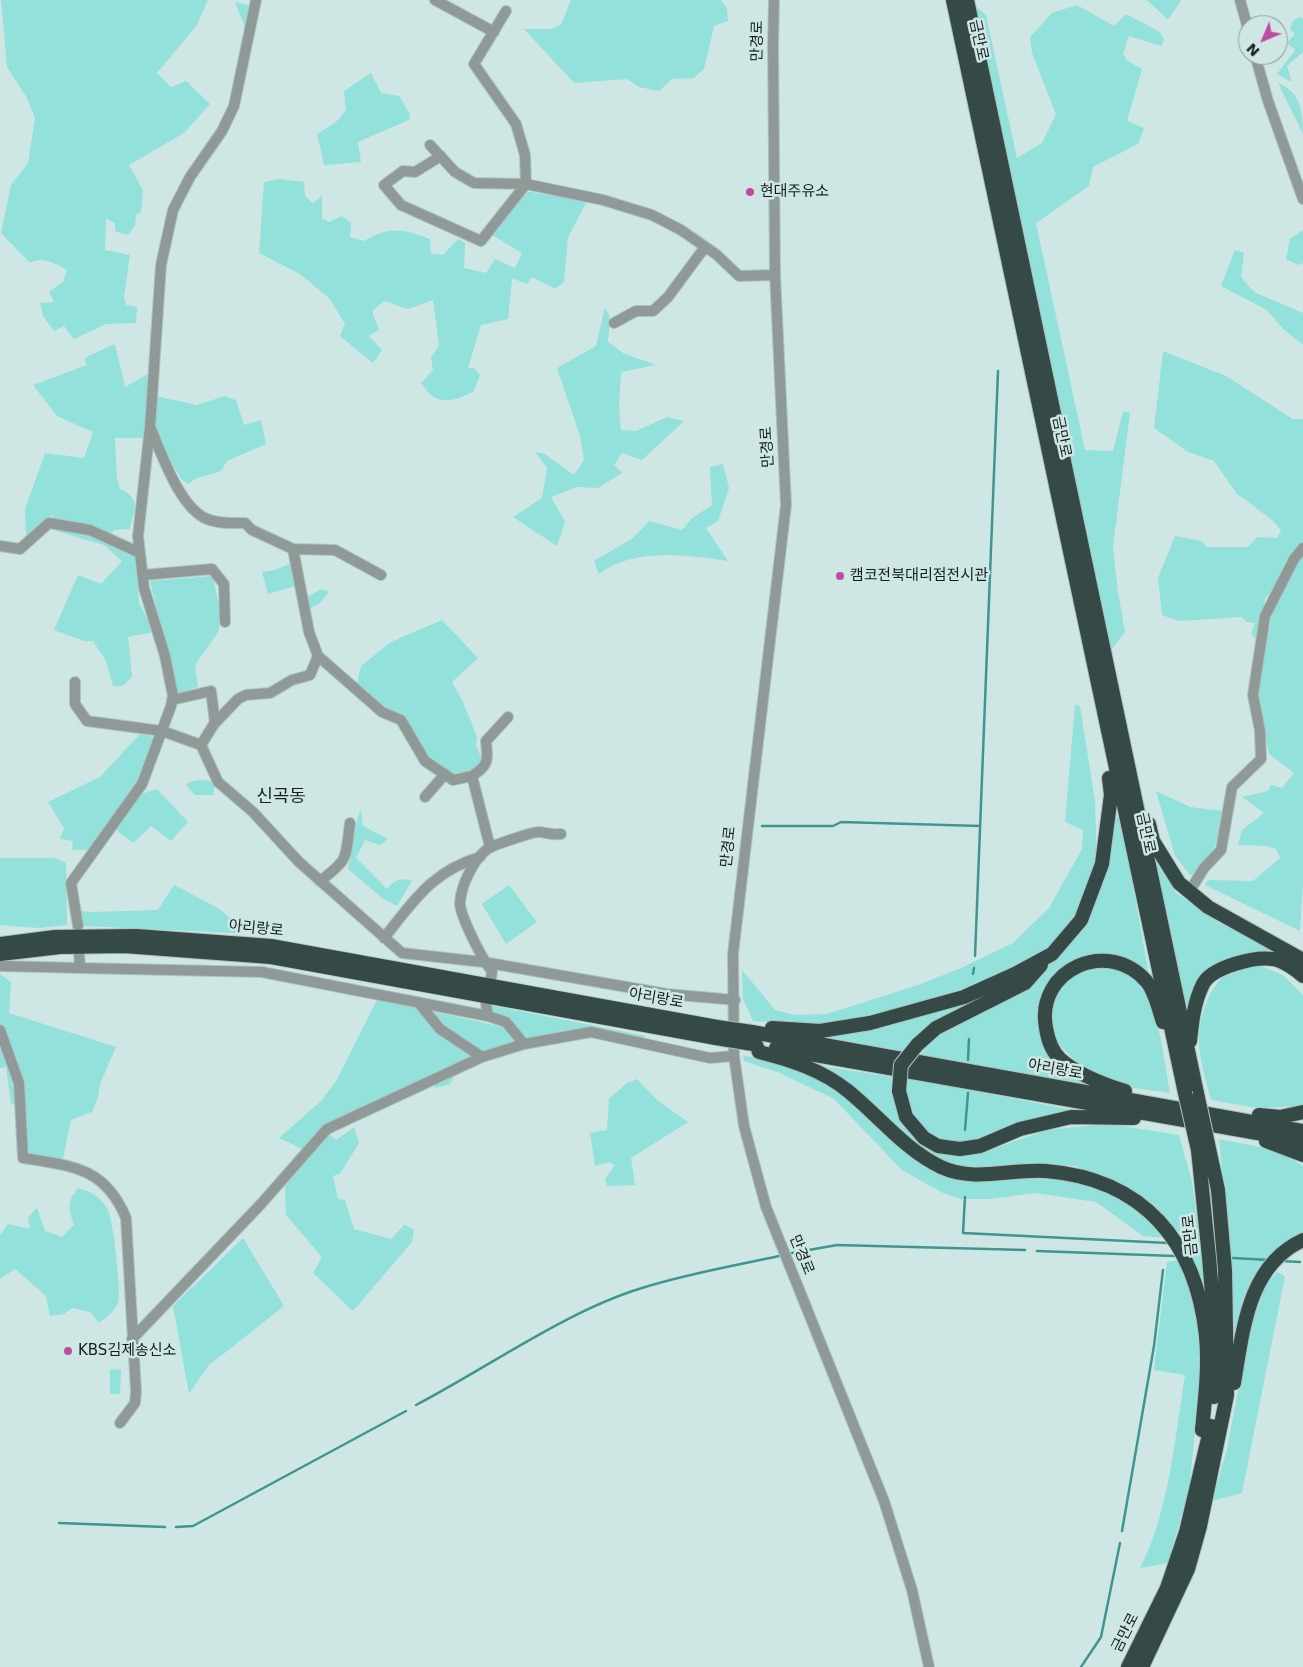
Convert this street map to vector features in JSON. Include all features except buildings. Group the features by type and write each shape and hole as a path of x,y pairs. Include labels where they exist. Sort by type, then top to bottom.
{"highway":[{"name":"금만로","path":"952,0 1155,958 1192,1096 1203,1147 1218,1190 1226,1270 1227,1395 1200,1526 1188,1569 1142,1667"},
{"name":"금만로","path":"966,0 1188,1051 1192,1096"},
{"path":"1108,738 1104,740 1111,795 1102,864 1081,920 1024,983 936,1028 917,1045 901,1065 899,1091 906,1117 924,1138 938,1146 960,1149 980,1146 1020,1129 1071,1117 1139,1119 1142,1107 1135,1094 1103,1084 1071,1068 1048,1043 1043,1016 1049,994 1057,981 1076,966 1089,961 1112,962 1132,968 1149,984 1166,1030 1173,1030"},
{"path":"1133,786 1138,785 1153,841 1179,883 1208,908 1303,960"},
{"name":"아리랑로","path":"0,944 55,937 136,936 271,946 755,1039 1142,1107 1243,1120 1303,1131"},
{"name":"아리랑로","path":"0,954 60,947 124,946 271,957 717,1032"},
{"path":"1052,954 1015,974 964,997 880,1020 838,1030 820,1031 760,1027 755,1039 759,1052 819,1071 847,1090 910,1149 943,1168 988,1175 1041,1170 1085,1176 1130,1197 1152,1213 1169,1232 1188,1262 1203,1311 1206,1338 1207,1384 1202,1430 1210,1434"},
{"path":"1188,1051 1195,1006 1204,982 1223,968 1249,960 1274,959 1303,976"},
{"name":"아리랑로","path":"1142,1107 1262,1134 1303,1141"},
{"path":"1243,1120 1251,1114 1280,1117 1303,1112"},
{"path":"1262,1134 1266,1142 1303,1155"},
{"name":"금만로","path":"1128,1667 1167,1588 1186,1532 1210,1434 1218,1368 1203,1147"},
{"path":"1227,1395 1232,1398 1249,1304 1261,1278 1282,1252 1302,1240"}],"street":[{"path":"78,926 71,883 142,784 172,700 165,656 144,588 138,536 150,427 161,265 173,210 190,177 222,131 234,106 256,0"},
{"path":"435,0 494,32"},
{"name":"만경로","path":"774,0 775,276 786,505 733,954 735,1000 734,1056 744,1126 766,1207 884,1501 912,1590 929,1667"},
{"path":"1240,0 1244,15"},
{"path":"441,156 415,172 403,171 384,185 401,205 480,241 526,184 525,156 516,124 474,64 506,11"},
{"path":"1258,65 1268,101 1302,194"},
{"path":"430,145 455,172 474,183 526,184 603,200 652,215 681,230 705,247 739,276 775,276"},
{"path":"614,323 636,311 653,311 668,297 705,247"},
{"path":"150,427 180,495 206,519 226,523 246,523 252,530 294,549 335,550 381,575"},
{"path":"0,546 20,549 49,523 90,530 140,553"},
{"path":"1194,884 1204,868 1221,850 1232,787 1261,759 1260,731 1253,695 1265,616 1294,559 1303,548"},
{"path":"294,549 309,632 318,656 382,712 401,720 425,761 453,780 472,776 485,768 488,759 486,741 508,717"},
{"path":"143,575 212,569 224,584 225,622"},
{"path":"201,746 215,722 238,700 246,696 270,693 292,680 310,675 318,656"},
{"path":"75,682 75,704 87,721 162,731 201,746 218,782 253,812 298,862 402,953 483,962 667,994 735,1000"},
{"path":"172,700 211,691 215,722"},
{"path":"425,797 445,774"},
{"path":"472,776 490,847"},
{"path":"320,881 342,864 346,854 350,823"},
{"path":"491,978 492,971 483,962 460,904 466,881 480,857 490,847 539,832 549,835 561,834"},
{"path":"384,938 424,888 466,861 480,857"},
{"path":"78,953 80,968"},
{"path":"0,966 262,972 488,1016 506,1022 524,1044"},
{"path":"418,1002 440,1028 482,1057"},
{"path":"486,1004 488,1016"},
{"path":"0,1030 19,1084 23,1158 59,1164 90,1173 105,1183 118,1198 126,1218 136,1391 135,1403 120,1423"},
{"path":"132,1339 261,1204 327,1129 482,1057 524,1044 591,1032 710,1058 734,1056"}],"shaded area":[{"path":"1,0 208,0 197,25 157,73 171,87 186,81 210,104 184,133 129,165 143,190 141,212 136,215 135,225 128,235 115,231 115,223 106,219 105,250 130,255 124,297 126,305 137,307 136,323 106,324 74,339 64,326 54,331 43,316 40,303 54,302 49,292 63,282 67,270 44,260 30,263 1,233 11,185 28,163 35,118 27,98 7,67"},
{"path":"571,0 721,0 727,9 728,21 714,26 704,69 694,78 672,79 659,91 639,87 627,79 574,83 524,29 550,29 561,25"},
{"path":"1147,0 1181,0 1168,20"},
{"path":"235,2 252,6 249,21 244,25"},
{"path":"1077,5 1114,26 1126,14 1160,32 1164,40 1161,46 1129,36 1123,54 1128,61 1142,69 1127,121 1144,128 1138,144 1093,167 1089,186 1036,223 1085,450 1113,451 1123,411 1130,413 1113,547 1125,632 1111,650 975,6 986,15 1017,158 1042,143 1056,114 1032,53 1030,37 1052,13"},
{"path":"1300,17 1303,19 1303,52 1287,66 1292,82 1277,74 1284,65 1288,65 1288,59 1295,50 1288,44 1295,34 1290,29 1293,21"},
{"path":"371,73 381,93 399,96 410,114 409,120 358,142 361,162 324,165 317,134 336,122 346,110 344,91"},
{"path":"1278,83 1292,91 1296,97 1301,111 1303,134"},
{"path":"279,179 304,182 305,196 313,203 322,196 322,219 329,222 342,216 351,223 350,237 364,241 389,231 404,231 430,239 431,254 443,255 458,239 465,243 464,268 486,273 495,259 515,268 522,253 492,235 525,191 587,201 568,237 564,282 555,289 532,277 527,284 512,278 508,319 481,325 468,368 474,368 480,375 474,391 450,400 440,400 433,397 421,383 433,370 431,358 439,345 433,300 408,309 384,301 372,311 379,330 369,336 382,350 373,363 340,336 345,324 330,299 300,274 259,253 264,182"},
{"path":"1303,230 1303,263 1298,265 1286,259 1290,239"},
{"path":"1235,250 1244,253 1241,277 1254,292 1303,313 1303,345 1283,329 1267,310 1221,286"},
{"path":"605,307 610,318 608,342 623,353 656,365 621,372 619,406 621,430 636,431 667,417 684,421 642,460 622,453 614,465 622,473 598,488 577,487 551,497 565,522 557,546 513,517 542,498 547,468 535,452 545,454 574,475 584,460 580,436 557,368 596,346"},
{"path":"115,344 125,387 148,374 144,438 115,438 117,479 120,489 131,497 135,506 130,529 114,530 106,541 135,557 139,603 154,632 128,637 132,677 123,686 113,686 106,661 93,641 84,641 54,630 78,575 101,584 122,561 104,545 56,531 53,515 26,539 25,509 45,453 84,458 93,432 57,416 33,385 87,365 84,358"},
{"path":"1163,351 1226,376 1293,419 1303,419 1303,541 1285,562 1273,590 1265,598 1259,642 1251,634 1255,623 1247,622 1242,617 1179,621 1162,615 1158,578 1175,536 1202,541 1207,547 1248,547 1257,537 1277,538 1281,530 1271,519 1236,493 1214,461 1188,452 1154,428"},
{"path":"156,396 197,405 225,396 236,400 244,425 261,420 266,444 227,461 221,471 195,479 189,484 182,480 171,462 153,451"},
{"path":"723,464 729,488 718,521 706,528 728,561 678,555 645,556 613,565 599,574 594,561 633,538 649,521 682,530 691,519 712,505 710,467"},
{"path":"1303,555 1303,882 1300,931 1205,885 1208,880 1253,881 1280,858 1276,849 1267,846 1238,845 1242,830 1264,813 1242,797 1268,791 1271,785 1282,788 1294,773 1269,754 1257,701 1257,690 1272,614 1289,577"},
{"path":"292,563 296,586 268,594 262,572 275,570"},
{"path":"213,576 219,607 219,631 195,665 198,687 177,694 150,581"},
{"path":"321,589 329,592 320,603 309,609 306,598"},
{"path":"442,620 478,658 452,682 463,702 477,737 476,745 481,757 479,769 450,774 430,761 404,720 373,700 357,684 361,666 391,642"},
{"path":"1075,705 1080,706 1095,801 1097,865 1076,915 1048,949 1003,975 930,1000 826,1025 753,1021 743,999 742,970 775,1010 795,1015 827,1014 918,985 961,968 1013,943 1049,908 1082,849 1083,830 1065,822"},
{"path":"140,734 154,737 138,783 89,850 72,850 73,841 60,839 64,828 48,802 100,777"},
{"path":"200,780 214,781 214,795 195,795 186,785 189,782"},
{"path":"157,789 188,822 171,841 151,826 133,843 115,829 138,795"},
{"path":"1156,791 1190,807 1224,811 1210,856 1205,864 1190,875 1175,856"},
{"path":"361,810 363,826 388,839 380,845 365,840 356,858 387,889 398,880 412,881 397,906 382,898 348,869 357,821"},
{"path":"1120,814 1152,992 1140,965 1114,957 1087,956 1057,976 1044,994 1038,1026 1055,1062 1092,1088 919,1056 934,1038 981,1014 1033,981 1078,931 1104,882 1115,819"},
{"path":"1154,857 1176,893 1219,923 1257,941 1303,967 1289,962 1224,961 1187,1024"},
{"path":"0,858 55,858 66,863 67,925 39,928 0,925"},
{"path":"174,885 218,908 239,926 235,933 82,926 81,911 158,910"},
{"path":"509,885 537,922 506,944 482,904"},
{"path":"1100,965 1123,970 1135,978 1144,991 1152,1007 1162,1044 1170,1093 1127,1087 1083,1069 1051,1036 1052,1001 1072,974"},
{"path":"1261,966 1283,975 1303,995 1303,1106 1257,1108 1211,1100 1201,1063 1199,1047 1201,1021 1207,1001 1217,983 1231,971"},
{"path":"0,974 11,982 9,1013 116,1047 100,1084 98,1097 92,1112 71,1120 63,1159 29,1154 25,1104 11,1104 6,1067 0,1068"},
{"path":"1015,988 924,1028 901,1052 816,1038 889,1026 990,991"},
{"path":"377,1000 417,1006 437,1034 470,1056 461,1062 450,1084 436,1088 429,1080 401,1088 311,1141 302,1149 279,1138 322,1100 336,1081"},
{"path":"489,1005 646,1036 642,1039 573,1029 526,1041 490,1013"},
{"path":"430,1011 503,1027 516,1042 482,1051 448,1028"},
{"path":"743,1055 782,1065 826,1083 866,1115 904,1151 945,1176 969,1180 1061,1178 1104,1190 1145,1214 1167,1238 1143,1236 1096,1202 1035,1193 990,1199 960,1199 941,1192 902,1170 834,1099 780,1073 744,1061"},
{"path":"821,1066 892,1077 891,1088 902,1120 917,1138 984,1152 1047,1130 1109,1124 1179,1135 1192,1182 1209,1307 1180,1233 1128,1187 1075,1166 990,1168 952,1165 922,1151"},
{"path":"906,1078 1089,1113 1030,1121 971,1141 948,1143 922,1128 908,1107"},
{"path":"637,1079 657,1100 688,1122 631,1158 635,1185 607,1186 605,1179 615,1165 609,1162 595,1166 590,1133 607,1130 609,1099 627,1083"},
{"path":"354,1127 359,1143 340,1174 333,1176 338,1199 345,1200 354,1229 391,1239 404,1225 414,1229 412,1242 353,1311 313,1273 322,1257 286,1215 285,1186 329,1134 336,1140"},
{"path":"1219,1139 1275,1150 1303,1166 1303,1235 1283,1242 1250,1283 1234,1339 1231,1264"},
{"path":"78,1188 92,1193 99,1198 108,1210 112,1227 119,1297 114,1309 99,1323 90,1312 72,1308 64,1314 50,1316 46,1296 15,1269 0,1279 0,1235 8,1224 30,1229 28,1217 37,1208 45,1231 62,1237 74,1225 70,1201"},
{"path":"243,1238 284,1306 208,1366 189,1394 173,1306"},
{"path":"1180,1260 1198,1313 1200,1383 1189,1490 1168,1563 1140,1568 1158,1523 1170,1474 1185,1375 1154,1370 1167,1262"},
{"path":"1277,1272 1285,1276 1242,1493 1212,1501 1227,1449 1252,1317 1259,1294"},
{"path":"110,1369 121,1370 120,1394 110,1394"}],"waterway":[{"path":"975,956 998,371"},
{"path":"762,826 833,826 841,822 980,826"},
{"path":"973,974 974,968"},
{"path":"968,1060 969,1039"},
{"path":"965,1130 968,1093"},
{"path":"965,1197 963,1233 1168,1243"},
{"path":"792,1253 837,1245 1025,1250"},
{"path":"1037,1251 1174,1256"},
{"path":"416,1405 556,1325 613,1298 676,1278 779,1256"},
{"path":"1233,1258 1269,1260"},
{"path":"1282,1261 1300,1262"},
{"path":"1122,1531 1154,1346 1163,1270"},
{"path":"176,1527 193,1526 406,1411"},
{"path":"59,1523 165,1527"},
{"path":"1081,1667 1101,1637 1120,1543"}],"place":[{"name":"현대주유소","path":"750,192"},
{"name":"캠코전북대리점전시관","path":"840,576"},
{"name":"KBS김제송신소","path":"68,1351"}],"district":[{"name":"신곡동","path":"281,797"}]}
